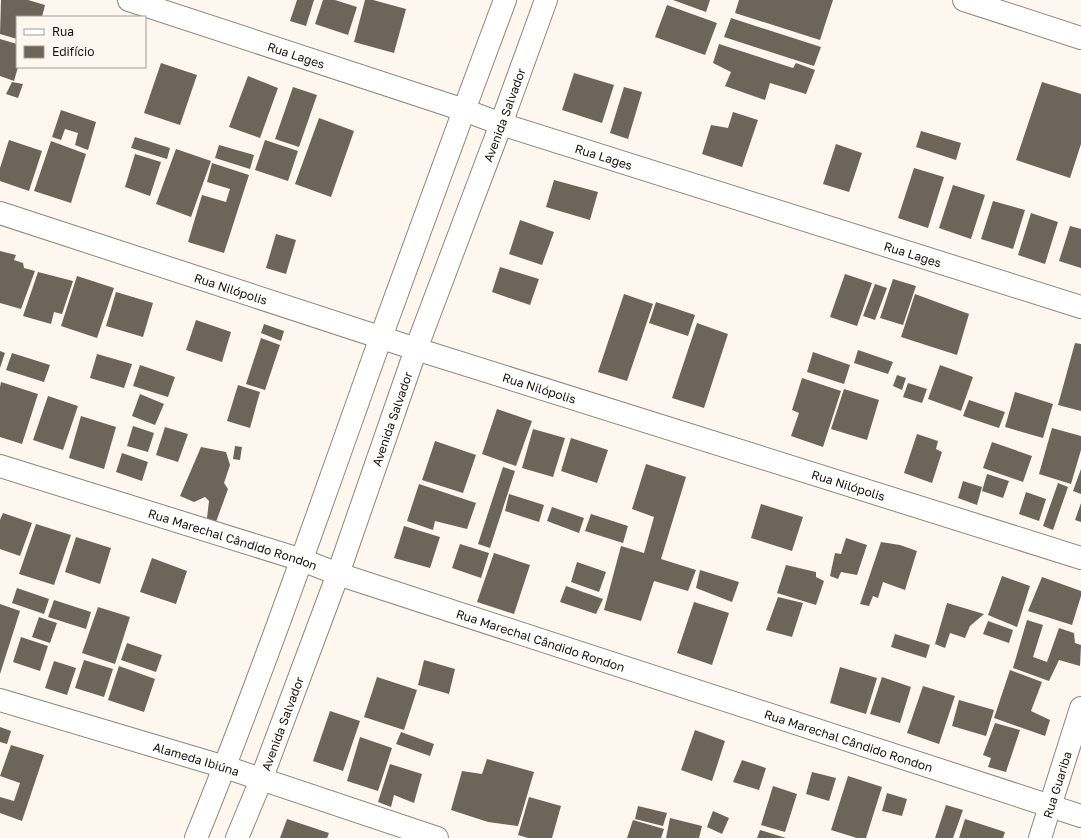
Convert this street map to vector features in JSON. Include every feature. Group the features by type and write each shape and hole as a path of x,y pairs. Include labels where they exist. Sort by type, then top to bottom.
{"street":[{"name":"Rua Lages","path":"129,0 464,110 501,124 1081,307"},
{"path":"196,838 225,767 302,560 381,337 505,0"},
{"name":"Avenida Salvador","path":"237,838 261,780 338,574 416,349 546,0"},
{"path":"964,0 1081,38"},
{"name":"Rua Nilópolis","path":"0,213 416,349 1081,558"},
{"name":"Rua Marechal Cândido Rondon","path":"0,466 302,560 338,574 1081,816"},
{"name":"Alameda Ibiúna","path":"0,700 225,767 437,838"},
{"name":"Rua Guariba","path":"1040,838 1081,708"}],"building":[{"path":"1,0 28,0 45,5 42,16 16,16 16,39 0,34"},
{"path":"297,0 314,0 306,26 290,21"},
{"path":"323,0 335,0 357,7 348,35 315,24"},
{"path":"365,0 373,0 406,9 394,53 354,42"},
{"path":"673,0 710,0 706,12"},
{"path":"739,0 833,0 820,40 735,13"},
{"path":"667,5 717,23 705,55 655,37"},
{"path":"731,18 821,47 814,66 724,37"},
{"path":"0,39 16,44 16,68 18,68 14,81 0,76"},
{"path":"719,44 793,68 796,63 815,70 806,94 770,83 765,100 725,86 731,72 713,63"},
{"path":"161,63 197,75 180,125 144,113"},
{"path":"574,73 614,85 602,123 562,110"},
{"path":"248,76 278,88 260,138 229,127"},
{"path":"12,82 23,84 18,98 6,94"},
{"path":"1042,82 1081,94 1081,144 1070,178 1016,160"},
{"path":"293,87 317,95 299,147 275,139"},
{"path":"624,87 642,92 628,139 610,133"},
{"path":"61,110 96,122 88,150 75,145 78,133 65,129 61,140 52,137"},
{"path":"733,112 758,120 742,167 702,154 711,125 728,128"},
{"path":"319,118 354,131 331,197 295,184"},
{"path":"921,131 961,143 956,160 916,147"},
{"path":"135,137 170,148 167,159 131,148"},
{"path":"9,140 42,151 29,191 0,181 0,168"},
{"path":"265,140 298,151 288,181 255,170"},
{"path":"51,141 86,154 71,203 34,191"},
{"path":"836,144 862,153 849,192 823,184"},
{"path":"219,145 254,155 250,169 215,158"},
{"path":"176,149 211,161 191,217 156,204"},
{"path":"135,154 161,162 150,196 125,187"},
{"path":"212,163 249,175 224,253 188,242 202,195 226,202 230,189 207,182"},
{"path":"914,168 944,177 928,228 898,218"},
{"path":"554,180 598,192 590,220 546,207"},
{"path":"953,185 985,195 971,239 939,228"},
{"path":"993,201 1025,210 1013,249 981,239"},
{"path":"1031,213 1058,222 1045,264 1018,255"},
{"path":"520,220 554,232 542,265 509,254"},
{"path":"1070,226 1081,229 1081,268 1059,261"},
{"path":"276,234 296,240 286,274 266,268"},
{"path":"0,251 16,255 14,260 23,263 24,268 35,271 21,309 0,303"},
{"path":"500,267 539,279 530,305 492,292"},
{"path":"38,272 73,281 62,314 54,312 51,324 23,316"},
{"path":"845,274 872,283 857,326 830,317"},
{"path":"77,276 114,288 97,338 61,326"},
{"path":"893,279 916,286 903,325 880,318"},
{"path":"875,284 887,288 875,320 863,316"},
{"path":"116,292 153,303 143,337 106,326"},
{"path":"624,294 653,304 627,381 598,372"},
{"path":"915,294 969,314 957,355 901,337"},
{"path":"656,302 695,315 688,336 649,323"},
{"path":"196,320 231,332 222,362 186,350"},
{"path":"697,323 728,334 704,408 672,398"},
{"path":"264,324 284,331 281,341 261,333"},
{"path":"261,338 280,345 265,390 246,384"},
{"path":"1075,343 1081,344 1081,411 1058,405"},
{"path":"858,350 893,362 888,374 854,363"},
{"path":"0,351 5,353 0,368"},
{"path":"813,352 850,365 844,384 807,372"},
{"path":"12,353 50,365 44,382 6,370"},
{"path":"97,354 132,364 124,388 90,378"},
{"path":"140,365 175,377 168,397 133,386"},
{"path":"940,365 973,377 961,411 928,399"},
{"path":"897,375 906,378 902,390 893,386"},
{"path":"802,378 841,391 823,447 791,436 799,413 792,410"},
{"path":"1,382 38,394 22,444 0,437"},
{"path":"908,383 927,389 922,403 903,397"},
{"path":"238,385 260,392 250,428 227,421"},
{"path":"844,389 879,400 867,440 831,429"},
{"path":"1015,392 1053,404 1043,438 1005,427"},
{"path":"140,394 164,404 155,425 132,416"},
{"path":"48,396 78,406 63,450 33,440"},
{"path":"969,400 1005,412 999,428 963,416"},
{"path":"497,409 532,421 516,466 482,454"},
{"path":"81,416 116,427 104,469 69,458"},
{"path":"133,426 154,433 148,452 127,446"},
{"path":"165,427 188,434 178,462 156,455"},
{"path":"1052,428 1081,436 1081,450 1071,484 1039,474"},
{"path":"533,429 565,438 553,477 522,468"},
{"path":"917,434 938,441 936,449 942,452 932,483 904,473"},
{"path":"571,438 608,450 597,483 561,471"},
{"path":"435,441 476,455 463,493 422,480"},
{"path":"992,442 1032,456 1023,482 983,468"},
{"path":"235,446 242,447 240,460 233,459"},
{"path":"201,447 226,452 230,465 224,483 228,489 216,522 207,518 209,501 205,497 194,502 180,496"},
{"path":"122,453 148,462 142,481 116,472"},
{"path":"646,464 686,477 661,559 696,570 688,591 654,581 641,621 604,610 621,546 644,553 654,517 632,509"},
{"path":"503,467 515,471 490,548 478,544"},
{"path":"1081,469 1081,494 1073,491"},
{"path":"987,474 1009,481 1003,498 982,491"},
{"path":"963,481 982,487 977,505 958,498"},
{"path":"1058,483 1068,487 1053,530 1043,526"},
{"path":"419,484 476,503 467,529 435,521 433,530 407,521"},
{"path":"1026,492 1046,499 1039,521 1019,514"},
{"path":"509,494 544,505 539,522 505,511"},
{"path":"1081,503 1081,522 1075,520"},
{"path":"761,504 803,517 792,551 751,538"},
{"path":"552,507 584,518 579,533 547,521"},
{"path":"3,513 32,523 20,556 0,549 0,520"},
{"path":"591,514 628,526 623,543 585,531"},
{"path":"36,524 71,535 54,585 19,574"},
{"path":"404,526 440,537 430,568 394,558"},
{"path":"76,537 111,548 100,584 65,572"},
{"path":"846,538 867,545 857,575 841,572 838,579 830,576 835,553 841,554"},
{"path":"881,542 900,545 917,551 905,590 883,582 878,598 873,596 869,606 860,604"},
{"path":"460,544 489,553 481,578 452,568"},
{"path":"494,553 530,565 514,614 477,602"},
{"path":"152,558 187,571 176,604 140,592"},
{"path":"577,562 606,572 599,592 571,582"},
{"path":"786,565 816,572 816,577 824,581 816,605 777,593"},
{"path":"700,570 739,582 732,602 696,588"},
{"path":"1002,576 1030,586 1017,627 988,615"},
{"path":"1042,577 1081,591 1081,596 1072,625 1028,611"},
{"path":"566,586 603,599 596,614 560,602"},
{"path":"17,588 49,599 44,614 12,603"},
{"path":"778,597 803,603 792,637 766,630"},
{"path":"54,600 91,612 86,629 48,617"},
{"path":"694,602 729,613 712,665 677,653"},
{"path":"947,603 984,614 970,626 965,638 950,633 945,648 935,644"},
{"path":"0,604 20,611 0,674"},
{"path":"98,607 130,617 115,664 82,653"},
{"path":"39,617 57,623 50,643 32,637"},
{"path":"1027,620 1043,625 1033,657 1047,662 1059,628 1074,633 1075,643 1081,645 1080,666 1059,660 1049,681 1013,668"},
{"path":"988,621 1013,630 1009,643 983,634"},
{"path":"895,634 930,645 926,658 891,647"},
{"path":"21,637 48,646 40,671 13,662"},
{"path":"127,643 162,655 156,672 121,660"},
{"path":"84,660 113,669 104,697 75,688"},
{"path":"424,660 455,669 449,694 418,685"},
{"path":"54,661 76,668 67,695 45,688"},
{"path":"119,666 155,679 144,712 108,700"},
{"path":"840,667 877,678 866,714 830,703"},
{"path":"1010,670 1042,682 1031,711 1050,720 1045,736 994,718"},
{"path":"377,677 417,690 404,730 364,717"},
{"path":"882,677 911,687 900,723 870,714"},
{"path":"923,686 955,696 939,744 907,733"},
{"path":"959,700 994,710 986,736 952,726"},
{"path":"330,711 360,721 343,771 313,761"},
{"path":"995,723 1020,730 1006,772 988,767 991,758 983,755"},
{"path":"0,727 11,731 7,744 0,742"},
{"path":"695,730 725,741 712,781 681,770"},
{"path":"401,732 434,744 430,756 396,744"},
{"path":"360,737 392,748 378,791 347,781"},
{"path":"11,745 44,755 22,821 0,813 0,797 14,801 20,783 0,776"},
{"path":"487,759 534,772 518,826 488,822 451,810 462,771 482,774"},
{"path":"742,760 766,768 759,790 733,782"},
{"path":"390,764 422,774 414,803 394,795 391,807 378,802"},
{"path":"812,772 836,778 829,801 806,794"},
{"path":"848,776 882,787 866,838 857,838 831,830"},
{"path":"773,786 797,794 785,832 761,825"},
{"path":"887,793 907,799 902,816 882,811"},
{"path":"529,797 561,806 552,838 528,838 518,835"},
{"path":"946,805 963,810 953,838 935,838"},
{"path":"638,806 667,813 663,826 635,819"},
{"path":"713,811 729,818 722,834 707,827"},
{"path":"670,818 702,826 699,838 666,838"},
{"path":"287,819 329,833 327,838 280,838"},
{"path":"965,819 1005,832 1003,838 959,838"},
{"path":"633,820 664,829 661,838 627,838"},
{"path":"760,830 786,838 757,838"}]}
